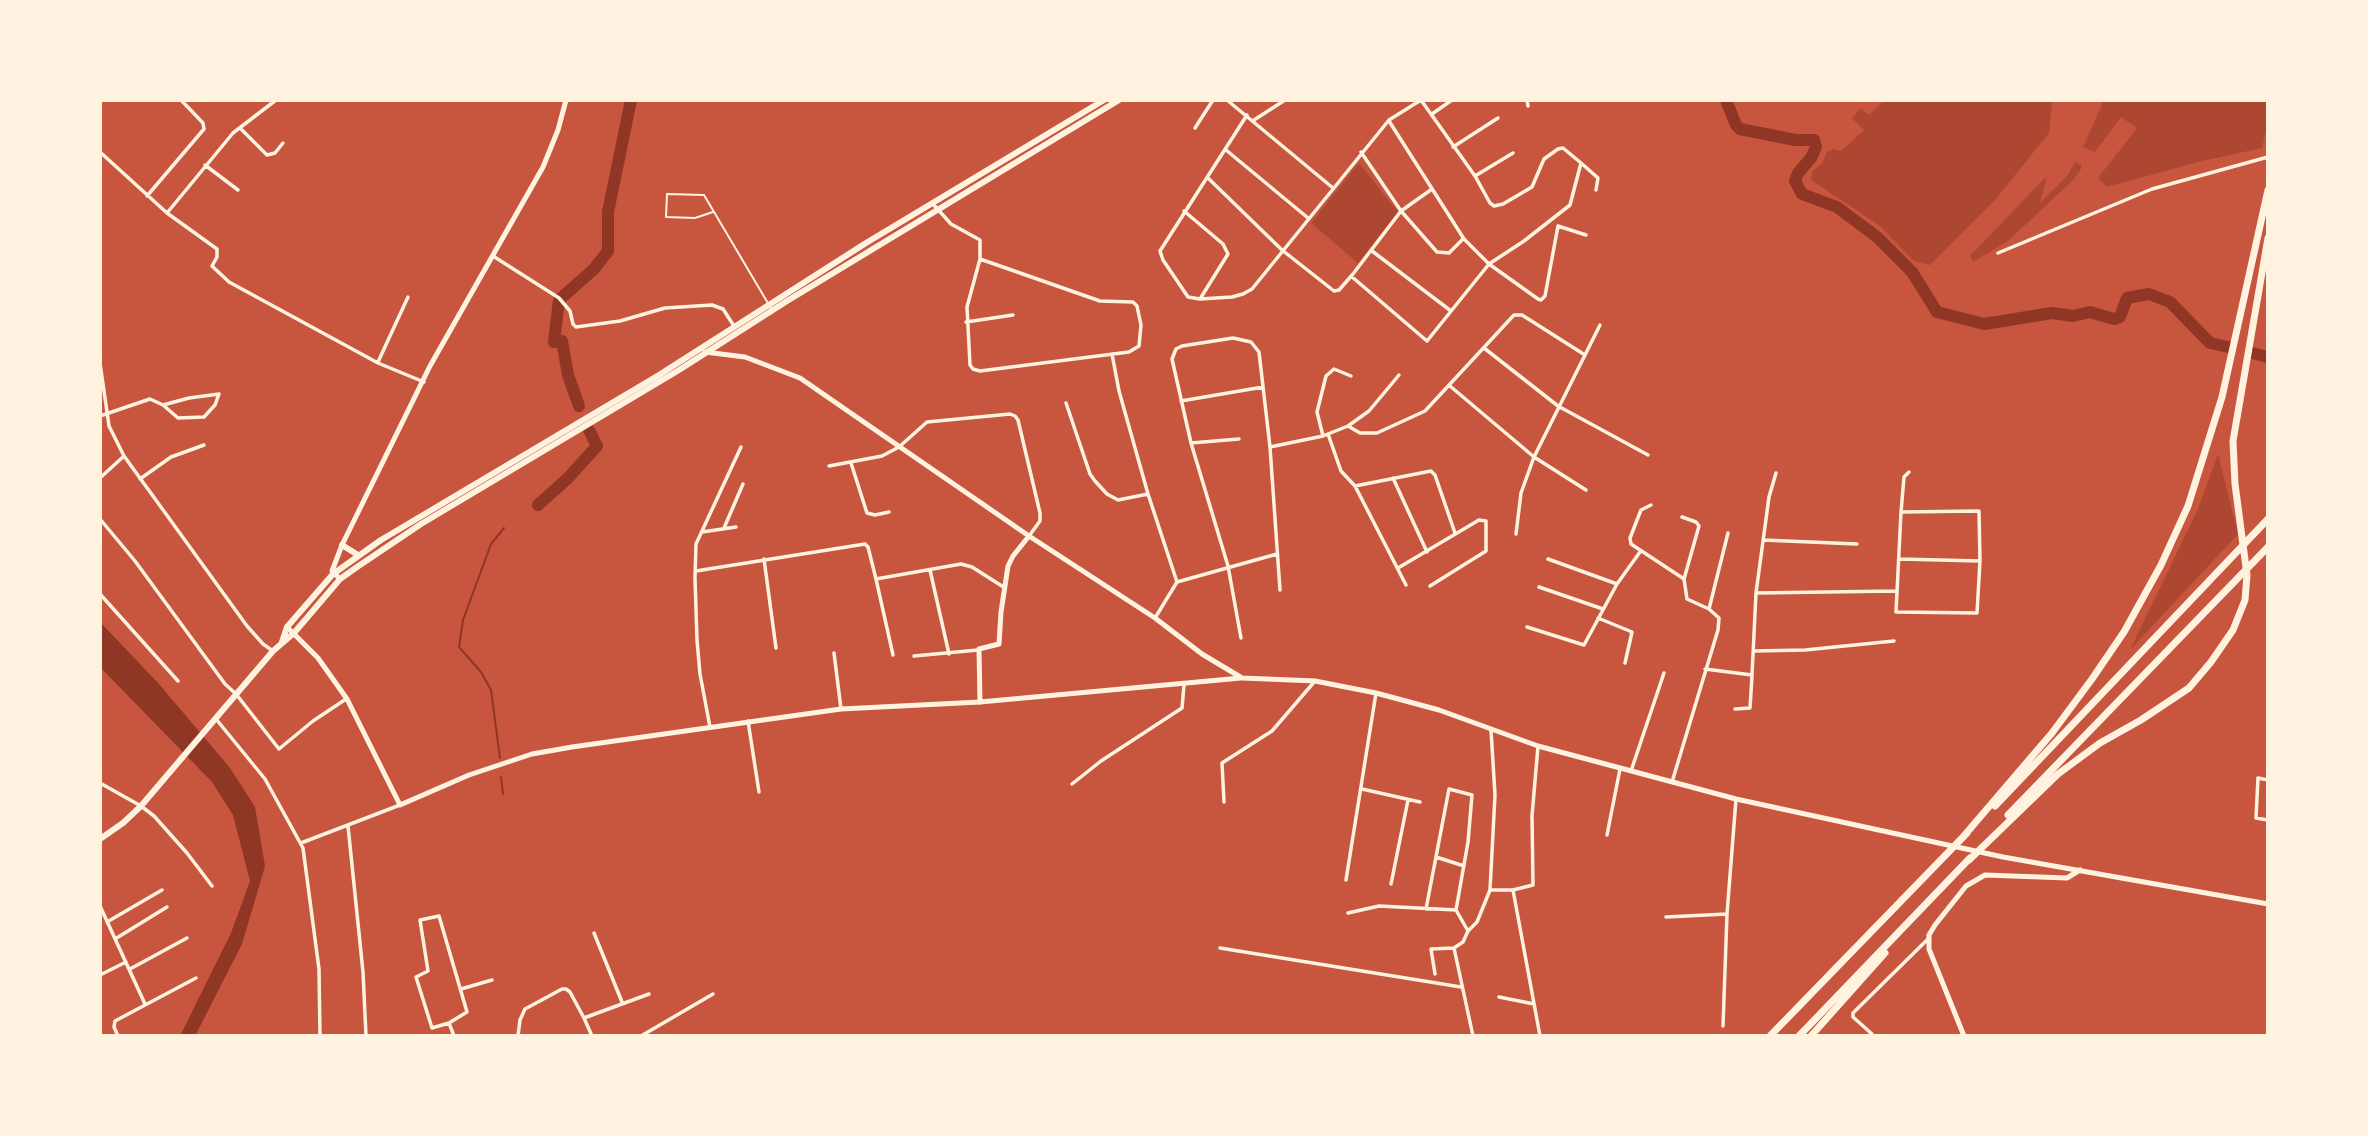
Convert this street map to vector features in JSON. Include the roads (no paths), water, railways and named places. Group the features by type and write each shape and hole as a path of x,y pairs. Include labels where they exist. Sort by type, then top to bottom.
{"highway":[{"path":"102,836 141,806 273,651 294,633 340,579 421,524 704,351 933,204 1104,100"},
{"path":"770,307 938,211 1119,100"},
{"path":"1963,836 2052,733 2092,679 2124,632 2161,565 2188,506 2219,410 2268,190"},
{"path":"1799,1036 1969,860 2058,774 2100,743 2189,688 2233,630 2245,600 2248,575 2238,511 2233,441 2268,238"},
{"path":"282,642 287,627 333,573 417,517 583,423"},
{"path":"1770,1036 1963,836 2014,788 2268,520"},
{"path":"342,545 359,555"},
{"path":"1969,860 1985,839 2268,547"},
{"path":"1811,1036 1929,901"}],"main road":[{"path":"340,579 332,569 342,545 435,356 543,167 558,130 566,100"},
{"path":"704,351 746,357 800,379 1029,536 1155,618 1202,654 1242,678"},
{"path":"980,702 979,649 999,644 1008,566 1029,536"},
{"path":"287,627 318,658 347,699 400,805 469,775 532,754 620,739 841,709 980,702 1242,678 1315,681 1376,693 1439,710 1538,746 1735,799 1989,854 2268,904"},
{"path":"1964,1036 1929,949 1931,931 1957,896 1974,880 1996,874 2067,878 2080,870"}],"street":[{"path":"147,196 204,129 203,122 181,100"},
{"path":"167,213 233,133 276,100"},
{"path":"1195,128 1213,100"},
{"path":"1227,100 1333,188"},
{"path":"1254,120 1284,100"},
{"path":"1247,115 1184,211 1160,254 1184,294 1200,299 1243,295 1252,289 1389,120 1421,100 1475,176 1490,203 1499,206 1532,187 1544,159 1558,149 1567,150 1598,178 1595,190"},
{"path":"1432,114 1452,100"},
{"path":"1527,100 1528,106"},
{"path":"1453,147 1498,118"},
{"path":"1389,120 1464,239 1489,264 1541,300 1545,296 1558,226"},
{"path":"240,130 267,155 271,156 283,143"},
{"path":"1226,149 1308,218"},
{"path":"100,152 167,213 217,249 217,257 212,266 229,282 378,363 424,382"},
{"path":"1361,152 1401,211 1437,252 1445,255 1464,239"},
{"path":"1475,176 1513,153"},
{"path":"1998,253 2152,189 2268,157"},
{"path":"1351,276 1427,341 1489,264 1570,205 1581,163"},
{"path":"205,165 237,190"},
{"path":"1208,178 1282,250 1334,291 1339,290 1372,251 1401,211 1432,189"},
{"path":"933,204 951,224 980,240 967,323 970,365 979,371 1129,352 1139,346 1141,325 1137,306 1133,302 1100,300 979,259"},
{"path":"1184,211 1223,244 1228,254 1200,299"},
{"path":"1553,219 1558,226 1586,235"},
{"path":"1372,251 1451,311"},
{"path":"492,255 559,298 567,307 576,327 620,321 665,308 712,305 723,309 736,329"},
{"path":"378,363 408,297"},
{"path":"1348,426 1360,433 1377,433 1425,411 1517,314 1585,355"},
{"path":"967,323 1013,315"},
{"path":"1516,534 1521,493 1534,457 1600,325"},
{"path":"1241,638 1227,566 1181,401 1173,354 1182,346 1233,338 1255,345 1259,352 1270,447 1280,590"},
{"path":"1484,348 1558,406 1648,455"},
{"path":"1112,354 1119,391 1148,495 1177,582"},
{"path":"100,363 109,426 124,456 247,626 273,651"},
{"path":"1323,436 1318,412 1326,376 1334,369 1351,376"},
{"path":"1270,447 1323,436 1348,426 1369,411 1399,375"},
{"path":"1450,386 1534,457 1586,490"},
{"path":"1181,401 1263,387"},
{"path":"100,416 145,400 153,400 178,418 204,417 215,405 219,394 163,405"},
{"path":"1066,402 1090,474 1107,494 1118,500 1148,495"},
{"path":"829,467 882,456 900,446 927,422 1010,414 1018,420 1040,513 1040,522 1029,536"},
{"path":"1328,434 1341,471 1356,486 1406,585"},
{"path":"1191,443 1240,439"},
{"path":"140,479 171,457 204,445"},
{"path":"710,727 700,674 696,544 741,447"},
{"path":"100,478 124,456"},
{"path":"851,463 867,513 875,515 889,512"},
{"path":"1356,486 1432,471 1455,533"},
{"path":"1901,512 1979,511 1977,613 1896,612 1901,512 1904,477 1909,472"},
{"path":"1735,709 1750,708 1756,593 1776,473"},
{"path":"1393,478 1427,552"},
{"path":"724,528 743,484"},
{"path":"1651,505 1641,510 1630,538 1631,544 1684,579"},
{"path":"1672,782 1718,630 1719,618 1709,609 1687,599 1684,579 1699,526 1696,522 1682,517"},
{"path":"100,519 135,561 225,684 279,749 313,721 347,699"},
{"path":"1398,568 1479,520 1486,521 1486,551 1430,586"},
{"path":"702,532 736,527"},
{"path":"1709,609 1728,533"},
{"path":"1763,540 1857,544"},
{"path":"696,571 862,544 868,547 893,655"},
{"path":"1527,627 1584,645 1617,584 1640,552"},
{"path":"1155,618 1177,582 1277,554"},
{"path":"764,559 776,648"},
{"path":"1548,559 1617,584"},
{"path":"1899,559 1980,561"},
{"path":"876,579 961,564 1005,588"},
{"path":"930,570 949,654"},
{"path":"1539,587 1603,609"},
{"path":"1756,593 1897,591"},
{"path":"100,594 178,681"},
{"path":"1598,618 1632,632 1625,663"},
{"path":"1754,651 1805,650 1894,641"},
{"path":"914,656 979,649"},
{"path":"834,653 841,709"},
{"path":"1705,669 1752,675"},
{"path":"1631,771 1664,673"},
{"path":"1224,802 1222,764 1272,731 1315,681"},
{"path":"1072,784 1101,761 1181,708 1184,685"},
{"path":"1346,880 1376,693"},
{"path":"214,721 265,779 301,842 319,969 320,1036"},
{"path":"748,722 759,792"},
{"path":"1434,974 1431,949 1454,948 1463,942 1468,930 1478,922 1490,890 1495,795 1491,730"},
{"path":"1490,890 1513,890 1532,885 1532,816 1538,746"},
{"path":"1607,835 1620,768"},
{"path":"2268,780 2258,778 2256,818 2268,820"},
{"path":"100,783 154,816 187,853 212,887"},
{"path":"1362,789 1420,802"},
{"path":"1426,909 1449,789 1472,795 1456,910 1468,930"},
{"path":"1723,1026 1735,799"},
{"path":"1391,884 1408,800"},
{"path":"301,842 400,805"},
{"path":"348,826 363,972 366,1036"},
{"path":"1436,857 1464,866"},
{"path":"107,922 162,890"},
{"path":"1513,890 1540,1036"},
{"path":"1348,913 1379,906 1456,910"},
{"path":"115,939 167,907"},
{"path":"100,908 145,1004"},
{"path":"1666,917 1727,914"},
{"path":"439,916 460,989 467,1012 449,1023 432,1028 416,977 428,971 420,920 439,916"},
{"path":"594,933 623,1003"},
{"path":"130,970 187,938"},
{"path":"1872,1034 1853,1017 1853,1013 1928,939"},
{"path":"1220,948 1461,987"},
{"path":"1454,948 1473,1036"},
{"path":"100,975 126,962"},
{"path":"118,1036 114,1027 115,1021 196,978"},
{"path":"460,989 492,980"},
{"path":"518,1036 525,1009 562,989 570,992 592,1036"},
{"path":"641,1036 713,993"},
{"path":"584,1018 649,994"},
{"path":"1499,997 1534,1004"},
{"path":"449,1023 454,1036"}],"lane":[{"path":"713,212 695,218 666,217 667,194 704,195 770,307"}],"waterway":[{"path":"579,406 568,375 562,341 554,342 559,300 594,269 608,251 608,212 631,100"},
{"path":"1726,100 1740,129 1795,140 1814,140 1816,147 1811,158 1798,173 1795,181 1802,194 1837,207 1877,237 1912,272 1937,312 1984,324 2052,313 2073,316 2090,312 2114,319 2120,317 2127,298 2149,294 2170,302 2210,343 2228,347"},
{"path":"2252,353 2268,357"},
{"path":"538,505 568,478 597,446 589,430"},
{"path":"500,758 491,690 481,672 459,647 463,620 491,544 504,528"},
{"path":"501,777 503,794"}]}
